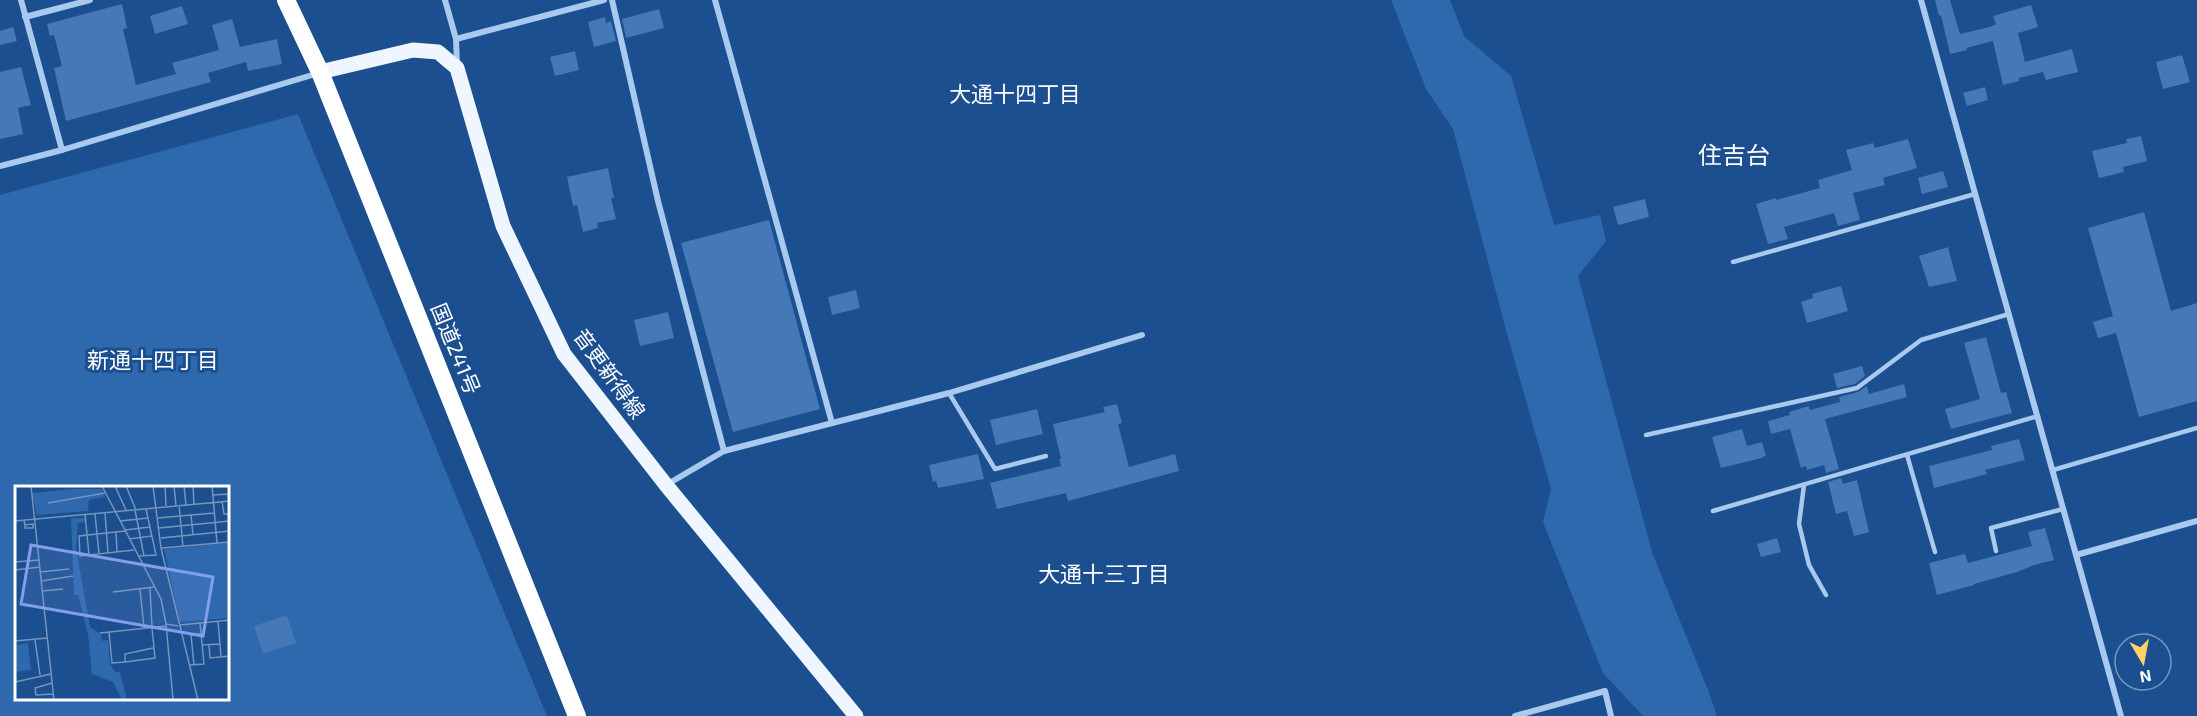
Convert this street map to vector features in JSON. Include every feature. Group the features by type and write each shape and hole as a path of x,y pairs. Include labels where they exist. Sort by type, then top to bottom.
{"highway":[{"name":"国道241号","path":"286,0 320,72 578,716"}],"main road":[{"path":"320,72 413,50 438,52 457,69"},
{"name":"音更新得線","path":"457,69 503,226 564,354 666,485 856,716"}],"street":[{"path":"21,0 62,150"},
{"path":"26,17 90,0"},
{"path":"445,0 456,39 457,69"},
{"path":"456,39 604,0"},
{"path":"612,0 658,201 724,451"},
{"path":"715,0 832,423"},
{"path":"1921,0 2121,716"},
{"path":"0,166 62,150 320,72"},
{"path":"666,485 724,451 949,393 1142,335"},
{"path":"2076,555 2197,521"},
{"path":"1515,716 1605,691 1611,716"}],"lane":[{"path":"1733,262 1976,194"},
{"path":"1646,435 1857,388 1921,340 2009,314"},
{"path":"949,393 995,469 1046,456"},
{"path":"1713,511 2038,416"},
{"path":"2053,470 2197,428"},
{"path":"1907,455 1935,552"},
{"path":"1804,485 1799,524 1809,565 1826,595"},
{"path":"1996,551 1991,528 2063,508"}],"shaded area":[{"path":"1391,0 1450,0 1464,36 1511,76 1554,225 1600,215 1606,241 1578,276 1652,552 1717,716 1643,716 1603,673 1543,522 1551,489 1453,129 1426,89"},
{"path":"298,114 547,716 0,716 0,195"}],"building":[{"path":"1935,0 1950,0 1960,34 1990,27 1996,24 1993,16 2031,5 2038,27 2018,33 2025,62 2072,49 2078,72 2046,80 2043,72 2003,85 1993,41 1950,54"},
{"path":"122,4 127,28 123,29 136,85 176,74 172,63 219,50 212,25 232,19 240,47 277,39 282,64 248,71 246,62 208,73 211,82 66,121 54,68 62,66 54,35 50,36 47,24"},
{"path":"182,6 188,24 155,34 150,16"},
{"path":"659,9 664,28 626,38 622,19"},
{"path":"605,17 606,23 611,21 616,41 594,47 588,22"},
{"path":"13,27 17,41 0,45 0,31"},
{"path":"575,51 579,70 555,76 550,57"},
{"path":"2182,55 2190,82 2163,89 2156,62"},
{"path":"21,67 31,105 18,108 23,134 0,139 0,72"},
{"path":"1985,87 1988,100 1967,106 1963,93"},
{"path":"2141,136 2147,161 2123,167 2124,172 2099,178 2092,151 2127,143 2126,139"},
{"path":"1908,139 1917,168 1883,178 1885,185 1853,193 1860,220 1838,226 1834,213 1784,227 1788,239 1768,244 1756,204 1820,188 1818,180 1852,170 1846,150 1873,143 1875,148"},
{"path":"608,168 616,219 597,223 598,228 583,232 577,205 573,206 567,177"},
{"path":"1943,171 1948,187 1922,194 1918,178"},
{"path":"1645,199 1649,217 1618,225 1613,207"},
{"path":"2144,212 2171,311 2197,303 2197,401 2139,417 2116,333 2098,338 2093,322 2113,316 2088,228"},
{"path":"769,220 820,409 733,432 681,243"},
{"path":"1948,247 1957,281 1929,287 1919,256"},
{"path":"1841,286 1848,311 1807,323 1801,302 1813,298 1812,294"},
{"path":"856,290 860,308 832,315 828,297"},
{"path":"668,312 674,338 640,346 634,320"},
{"path":"1986,337 2001,393 2006,392 2012,413 1951,429 1945,409 1980,399 1964,343"},
{"path":"1862,366 1865,376 1855,384 1837,388 1833,374"},
{"path":"1904,384 1907,397 1825,419 1839,469 1826,473 1824,465 1807,470 1806,466 1801,468 1790,429 1771,434 1768,421 1790,415 1789,412 1809,406 1810,410 1840,402 1839,397 1858,392 1867,386 1869,394"},
{"path":"1117,404 1122,423 1118,424 1129,467 1175,454 1179,471 1068,501 1066,493 997,509 990,483 1061,466 1053,424 1105,412 1103,407"},
{"path":"1037,409 1043,434 996,445 990,420"},
{"path":"1742,429 1747,446 1762,442 1766,456 1721,468 1712,437"},
{"path":"2019,439 2025,460 1985,470 1987,474 1934,488 1929,466 1992,450 1991,446"},
{"path":"978,454 984,479 938,488 936,481 933,482 929,465"},
{"path":"1841,478 1843,484 1857,480 1869,532 1854,536 1847,511 1836,514 1828,482"},
{"path":"2045,528 2054,560 1937,595 1929,563 1965,554 1968,563 2032,546 2028,532"},
{"path":"1777,538 1781,552 1761,557 1757,544"},
{"path":"287,615 296,643 263,654 254,626"}],"district":[{"name":"大通十四丁目","path":"1015,94"},
{"name":"住吉台","path":"1734,156"},
{"name":"新通十四丁目","path":"153,360"},
{"name":"大通十三丁目","path":"1104,574"}]}
